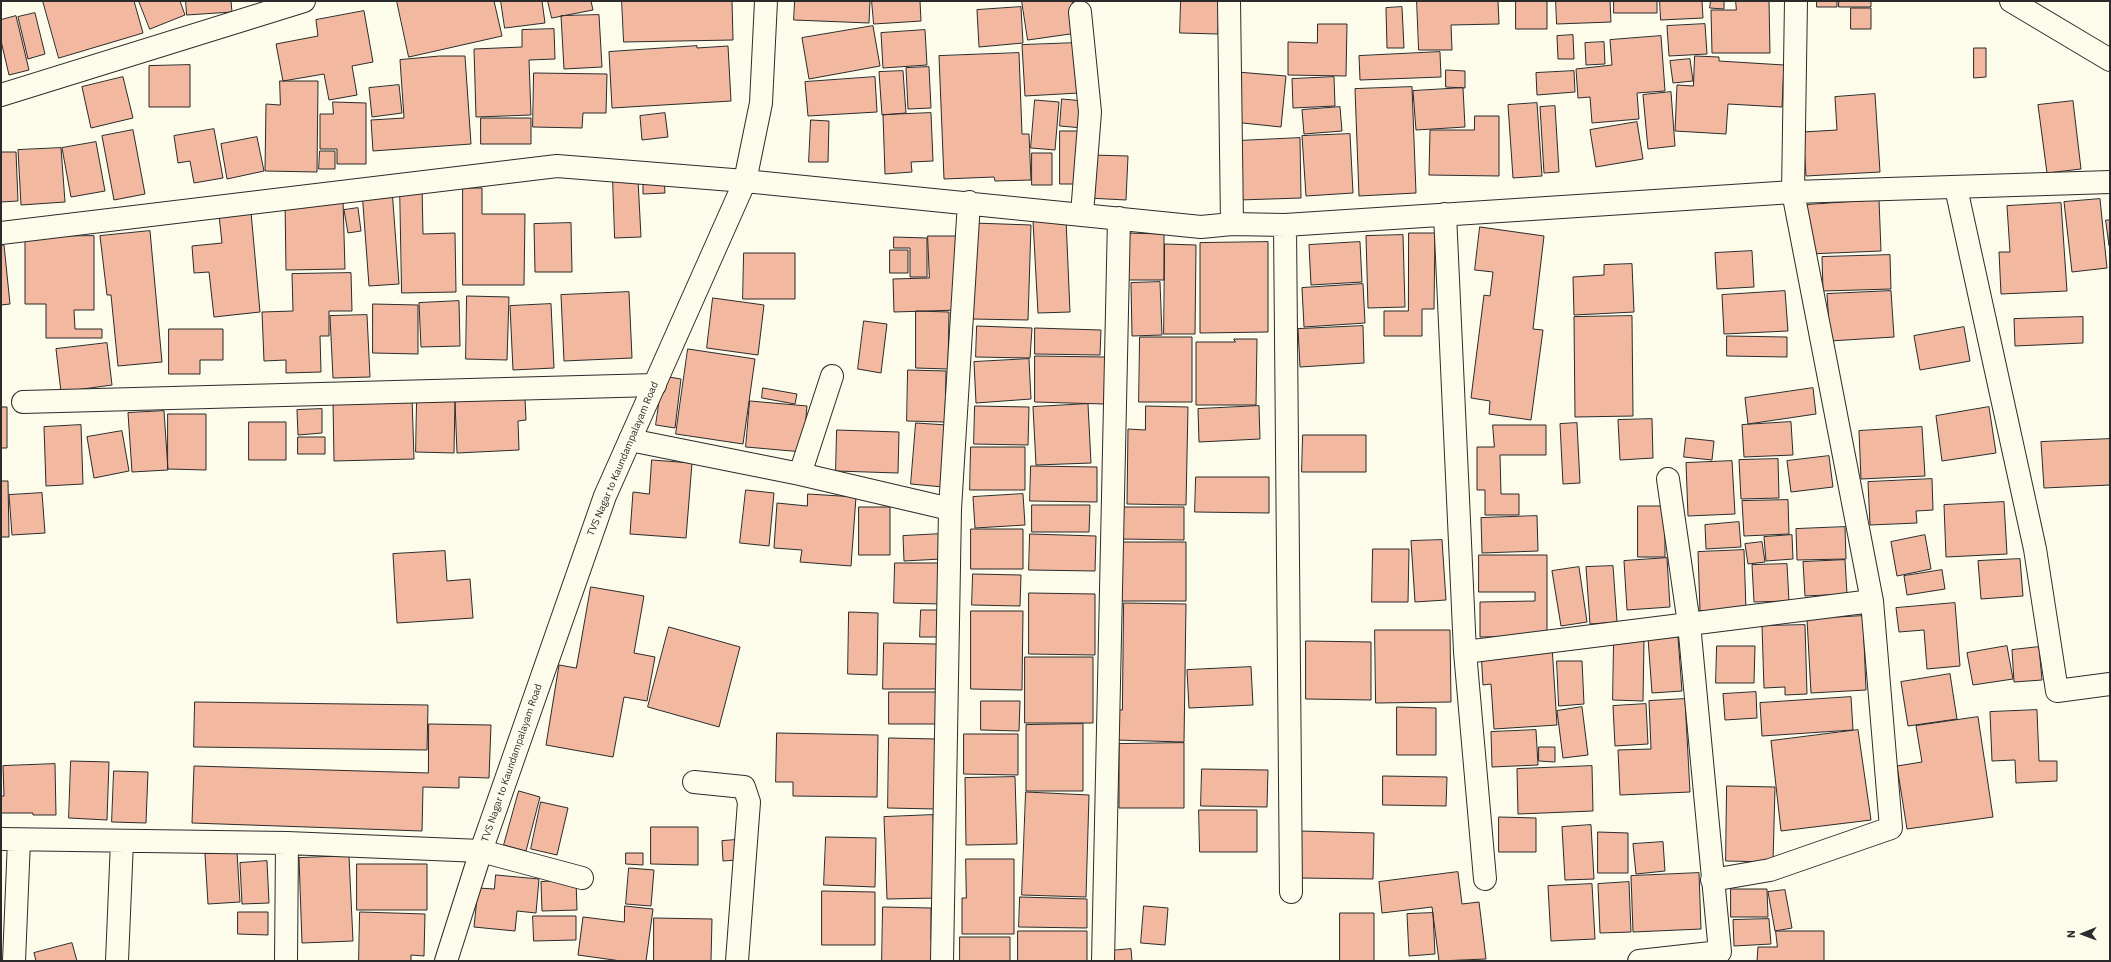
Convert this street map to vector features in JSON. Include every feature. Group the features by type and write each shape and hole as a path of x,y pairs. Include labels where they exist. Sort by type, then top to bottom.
{"street":[{"path":"1,95 304,1"},
{"name":"TVS Nagar to Kaundampalayam Road","path":"446,961 481,851 508,779 589,541 630,440 745,181 761,103 766,1"},
{"path":"1229,1 1232,224"},
{"path":"1712,880 1770,870 1891,828 1872,601 1793,192 1796,1"},
{"path":"2011,1 2110,60"},
{"path":"1080,12 1090,112 1082,214"},
{"path":"1,233 557,166 745,181 969,202 1201,227 1232,224 1285,225 1793,192 2110,182"},
{"path":"1956,188 2035,549 2057,691 2110,684"},
{"path":"942,961 950,509 969,202"},
{"path":"1445,214 1465,652 1485,879"},
{"path":"1103,961 1119,218"},
{"path":"1285,225 1291,892"},
{"path":"800,474 832,376"},
{"path":"23,402 655,385"},
{"path":"630,440 800,474 950,509"},
{"path":"1639,961 1720,957 1689,624 1668,479"},
{"path":"1465,652 1872,601"},
{"path":"694,782 744,787 749,802 738,961"},
{"path":"14,961 10,839 287,843 481,851 582,878"},
{"path":"118,961 122,841"},
{"path":"286,961 287,843"}],"building":[{"path":"43,1 134,1 143,33 59,58"},
{"path":"139,1 180,1 185,15 150,29"},
{"path":"186,1 231,1 232,12 187,15"},
{"path":"397,1 494,1 502,36 409,57"},
{"path":"501,1 542,1 545,23 505,28"},
{"path":"548,1 591,1 593,10 552,18"},
{"path":"622,1 732,1 733,40 624,42"},
{"path":"795,1 870,1 869,23 794,20"},
{"path":"872,1 920,1 921,21 874,24"},
{"path":"1022,1 1072,1 1077,33 1028,40"},
{"path":"1181,1 1219,1 1218,34 1180,33"},
{"path":"1417,1 1498,1 1499,24 1451,25 1452,50 1419,50"},
{"path":"1516,1 1547,1 1547,29 1516,29"},
{"path":"1556,1 1610,1 1611,22 1557,24"},
{"path":"1614,1 1657,1 1657,13 1614,13"},
{"path":"1660,1 1702,1 1703,18 1661,20"},
{"path":"1711,1 1724,1 1724,9 1710,8"},
{"path":"1736,1 1769,1 1770,53 1712,53 1711,10 1736,10"},
{"path":"1817,1 1837,1 1837,7 1817,7"},
{"path":"1839,1 1871,1 1871,7 1839,7"},
{"path":"1021,7 1023,43 979,47 977,10"},
{"path":"1402,7 1404,48 1387,48 1386,8"},
{"path":"1851,8 1871,8 1871,29 1851,29"},
{"path":"364,11 373,62 352,66 357,95 329,100 324,74 283,81 276,44 318,36 316,20"},
{"path":"35,13 45,54 28,59 18,17"},
{"path":"599,15 602,67 564,69 561,16"},
{"path":"16,16 29,70 9,75 1,41 1,20"},
{"path":"1318,24 1347,24 1346,76 1288,75 1288,42 1317,43"},
{"path":"1705,24 1707,54 1669,56 1667,26"},
{"path":"873,26 880,66 809,79 802,38"},
{"path":"554,29 555,59 529,60 531,115 476,117 474,49 522,47 522,30"},
{"path":"925,30 927,65 883,68 881,33"},
{"path":"1573,35 1574,59 1558,59 1557,36"},
{"path":"1661,36 1665,91 1637,93 1639,119 1592,123 1590,97 1578,98 1576,69 1612,65 1610,40"},
{"path":"1604,42 1605,64 1586,65 1585,43"},
{"path":"1077,43 1079,93 1025,96 1022,45"},
{"path":"697,46 697,48 728,46 731,101 612,108 609,52"},
{"path":"1974,48 1986,48 1986,77 1974,78"},
{"path":"1440,52 1441,77 1360,80 1359,56"},
{"path":"1019,53 1022,134 1029,134 1031,180 995,181 994,177 944,179 939,56"},
{"path":"440,56 465,56 471,144 373,151 371,120 404,118 400,60"},
{"path":"1695,56 1719,57 1719,61 1784,65 1782,107 1728,104 1726,134 1675,131 1677,85 1693,86"},
{"path":"1690,59 1693,81 1673,83 1670,61"},
{"path":"190,65 190,107 149,107 149,66"},
{"path":"929,67 931,108 908,109 906,68"},
{"path":"1446,70 1465,71 1465,88 1446,87"},
{"path":"903,71 906,113 882,115 879,72"},
{"path":"1574,71 1575,92 1537,95 1536,73"},
{"path":"1237,72 1286,76 1281,127 1233,122"},
{"path":"534,73 607,74 606,113 583,113 582,128 533,127"},
{"path":"123,77 133,118 91,128 82,87"},
{"path":"875,77 877,112 808,116 805,82"},
{"path":"1334,77 1335,106 1293,108 1292,79"},
{"path":"280,81 318,81 317,172 265,171 266,104 280,105"},
{"path":"399,85 402,113 372,117 369,88"},
{"path":"1412,87 1416,193 1359,196 1355,89"},
{"path":"1463,88 1465,127 1416,130 1413,91"},
{"path":"1671,92 1675,146 1648,149 1643,95"},
{"path":"1875,94 1880,172 1806,176 1803,132 1837,130 1835,97"},
{"path":"1062,99 1084,101 1083,128 1060,126"},
{"path":"1035,100 1059,102 1055,150 1031,148"},
{"path":"2073,101 2081,169 2047,173 2038,105"},
{"path":"333,102 366,103 366,164 337,164 337,149 320,149 320,114 333,114"},
{"path":"1537,103 1542,176 1513,178 1508,105"},
{"path":"1555,106 1559,172 1544,173 1540,107"},
{"path":"1340,107 1342,131 1304,134 1302,110"},
{"path":"665,113 668,137 642,140 640,116"},
{"path":"931,113 933,161 911,162 912,172 885,174 883,115"},
{"path":"1475,116 1499,116 1499,176 1429,175 1430,130 1474,130"},
{"path":"481,118 531,118 531,144 481,144"},
{"path":"811,120 829,121 828,162 809,162"},
{"path":"1637,122 1643,159 1596,167 1590,130"},
{"path":"214,129 223,178 194,183 190,161 178,163 174,136"},
{"path":"133,130 145,194 114,200 102,136"},
{"path":"1060,131 1080,131 1080,184 1060,184"},
{"path":"1350,134 1353,193 1306,196 1302,136"},
{"path":"257,137 264,171 227,179 221,144"},
{"path":"1300,138 1301,198 1239,200 1237,141"},
{"path":"96,142 105,191 71,197 62,148"},
{"path":"61,148 65,202 21,205 18,150"},
{"path":"320,151 335,151 335,169 319,169"},
{"path":"1,152 16,152 18,201 1,202"},
{"path":"1032,153 1052,153 1052,185 1032,185"},
{"path":"1091,155 1128,156 1126,200 1088,198"},
{"path":"664,179 665,193 643,194 643,180"},
{"path":"613,180 638,180 641,237 615,238"},
{"path":"400,186 422,186 423,234 455,233 456,292 402,293"},
{"path":"463,188 482,188 482,214 525,214 524,285 463,285"},
{"path":"392,189 399,284 369,286 362,191"},
{"path":"2100,199 2107,268 2072,272 2064,202"},
{"path":"343,200 345,269 286,270 285,201"},
{"path":"1879,200 1881,251 1808,254 1806,205"},
{"path":"2061,203 2067,291 2001,294 1999,252 2010,252 2007,206"},
{"path":"358,208 361,231 348,233 344,210"},
{"path":"251,212 260,312 214,317 209,272 194,273 192,246 222,243 219,215"},
{"path":"1066,219 1070,312 1038,313 1033,221"},
{"path":"2106,220 2110,220 2109,245"},
{"path":"571,223 572,272 535,272 534,224"},
{"path":"973,223 1031,225 1028,320 971,319"},
{"path":"1480,227 1544,236 1533,329 1543,330 1531,420 1489,414 1490,401 1471,398 1484,295 1490,296 1493,272 1475,270"},
{"path":"150,231 162,362 118,366 111,295 107,295 100,236"},
{"path":"1126,233 1164,234 1164,280 1125,280"},
{"path":"1409,233 1435,233 1434,309 1422,309 1422,336 1384,336 1384,311 1408,311"},
{"path":"1403,235 1405,307 1368,308 1366,236"},
{"path":"94,236 94,310 74,310 75,329 102,329 102,338 46,338 46,304 25,304 25,237"},
{"path":"928,236 957,236 959,310 894,312 893,279 929,278"},
{"path":"894,237 927,238 927,277 910,277 910,248 894,248"},
{"path":"1268,242 1268,332 1200,333 1200,243"},
{"path":"1360,242 1362,282 1311,285 1309,245"},
{"path":"1165,244 1196,245 1195,334 1164,334"},
{"path":"1,245 4,245 10,304 1,305"},
{"path":"890,250 908,250 908,273 890,273"},
{"path":"1752,251 1754,287 1717,289 1715,253"},
{"path":"744,253 795,253 795,299 743,299"},
{"path":"1890,255 1891,289 1823,291 1822,257"},
{"path":"1632,264 1634,312 1574,315 1573,277 1604,275 1604,265"},
{"path":"351,273 352,311 329,311 329,336 320,336 321,372 286,373 286,360 264,361 262,312 293,311 292,274"},
{"path":"1160,282 1162,335 1132,336 1131,283"},
{"path":"1363,284 1365,323 1304,327 1302,288"},
{"path":"1785,291 1788,331 1724,334 1722,295"},
{"path":"1891,291 1894,337 1830,341 1827,294"},
{"path":"629,292 632,358 564,361 561,295"},
{"path":"467,296 509,297 507,360 466,359"},
{"path":"713,298 764,305 758,355 707,348"},
{"path":"459,301 460,346 421,347 419,303"},
{"path":"373,304 418,305 418,354 373,353"},
{"path":"551,304 554,368 513,370 510,306"},
{"path":"916,311 949,312 948,369 916,368"},
{"path":"367,315 370,377 333,378 330,316"},
{"path":"1632,316 1633,416 1575,417 1574,317"},
{"path":"2083,317 2083,343 2015,346 2014,319"},
{"path":"864,321 887,324 881,373 858,369"},
{"path":"977,326 1032,328 1030,358 976,357"},
{"path":"1363,326 1364,363 1300,367 1298,329"},
{"path":"1964,327 1970,361 1920,370 1914,336"},
{"path":"1035,328 1101,330 1100,355 1035,354"},
{"path":"169,329 223,329 223,360 200,360 200,374 169,374"},
{"path":"1727,336 1787,337 1787,357 1727,356"},
{"path":"1140,337 1192,337 1192,402 1139,402"},
{"path":"1234,339 1257,339 1256,405 1196,405 1196,342 1235,342"},
{"path":"107,343 112,385 61,392 56,349"},
{"path":"688,349 755,359 743,444 676,434"},
{"path":"1035,356 1105,357 1104,404 1035,402"},
{"path":"1029,359 1031,399 976,403 974,362"},
{"path":"908,370 946,371 945,422 907,421"},
{"path":"663,376 681,379 675,428 656,425"},
{"path":"763,388 797,394 795,404 762,398"},
{"path":"1813,388 1816,414 1748,424 1745,398"},
{"path":"412,397 414,459 334,461 333,400"},
{"path":"525,398 526,420 518,421 519,450 457,453 455,402"},
{"path":"417,399 455,400 454,453 416,452"},
{"path":"750,401 807,406 803,452 746,447"},
{"path":"1088,404 1091,463 1036,465 1033,407"},
{"path":"975,406 1029,407 1028,445 974,444"},
{"path":"1146,406 1188,407 1186,505 1127,504 1128,429 1145,430"},
{"path":"1259,406 1260,439 1199,442 1198,409"},
{"path":"1,407 7,407 7,448 1,448"},
{"path":"1989,407 1996,453 1942,461 1936,416"},
{"path":"322,409 322,433 298,435 297,410"},
{"path":"164,411 168,470 132,472 128,413"},
{"path":"168,414 206,414 206,470 168,469"},
{"path":"1652,419 1653,458 1620,460 1618,420"},
{"path":"249,422 286,422 286,460 249,460"},
{"path":"1791,422 1793,455 1744,457 1742,425"},
{"path":"916,423 947,425 943,487 911,484"},
{"path":"1577,423 1580,483 1563,484 1560,424"},
{"path":"81,425 83,484 46,486 44,427"},
{"path":"1493,425 1546,425 1546,455 1500,455 1501,494 1519,494 1519,515 1485,515 1485,490 1477,490 1477,447 1494,447"},
{"path":"1922,427 1925,476 1861,479 1859,431"},
{"path":"837,430 899,432 898,473 836,471"},
{"path":"122,431 129,471 94,478 87,437"},
{"path":"1303,435 1366,435 1366,472 1302,472"},
{"path":"298,437 325,437 325,454 298,454"},
{"path":"1686,438 1714,441 1712,460 1684,457"},
{"path":"2110,439 2110,485 2044,488 2041,442"},
{"path":"971,447 1025,447 1025,490 970,490"},
{"path":"1829,456 1833,487 1791,492 1787,461"},
{"path":"1778,459 1779,498 1741,499 1739,460"},
{"path":"652,460 692,463 686,538 630,534 633,492 649,494"},
{"path":"1732,461 1735,514 1688,516 1686,463"},
{"path":"1031,466 1097,467 1097,502 1030,501"},
{"path":"1196,477 1269,477 1269,513 1195,512"},
{"path":"1932,479 1933,510 1916,511 1917,523 1870,525 1868,482"},
{"path":"1,481 8,481 9,537 1,537"},
{"path":"746,490 774,493 769,546 740,543"},
{"path":"42,493 45,533 12,535 9,495"},
{"path":"808,494 856,497 851,566 800,562 802,550 774,548 777,503 807,506"},
{"path":"1023,494 1025,525 975,528 973,497"},
{"path":"1788,500 1789,534 1744,536 1742,501"},
{"path":"2004,502 2007,554 1946,557 1944,505"},
{"path":"1032,505 1090,505 1089,532 1032,532"},
{"path":"1638,506 1665,506 1665,557 1638,557"},
{"path":"859,507 890,507 890,555 859,555"},
{"path":"1122,507 1184,507 1184,540 1121,539"},
{"path":"1537,516 1538,551 1482,553 1481,518"},
{"path":"1739,522 1741,547 1706,549 1705,525"},
{"path":"1845,527 1846,559 1797,560 1796,529"},
{"path":"971,529 1023,529 1023,569 971,569"},
{"path":"941,534 941,559 904,561 903,536"},
{"path":"1030,534 1096,536 1095,571 1029,570"},
{"path":"1792,535 1793,559 1766,561 1764,537"},
{"path":"1925,535 1931,569 1897,576 1891,542"},
{"path":"1442,540 1446,600 1415,602 1411,541"},
{"path":"1120,542 1186,542 1186,601 1121,601"},
{"path":"1762,542 1765,562 1748,564 1745,544"},
{"path":"1373,549 1409,549 1408,602 1372,602"},
{"path":"1744,550 1746,610 1700,611 1698,552"},
{"path":"445,551 447,581 470,579 473,618 397,623 393,554"},
{"path":"1479,555 1547,555 1547,636 1480,637 1480,602 1535,601 1535,592 1479,592"},
{"path":"1667,558 1670,607 1627,610 1624,561"},
{"path":"2020,559 2023,596 1981,599 1978,561"},
{"path":"1845,560 1847,594 1805,596 1803,562"},
{"path":"895,563 943,563 943,604 894,603"},
{"path":"1787,564 1789,601 1754,602 1752,565"},
{"path":"1613,566 1617,622 1590,624 1586,567"},
{"path":"1579,567 1587,622 1561,626 1552,571"},
{"path":"1942,570 1945,589 1907,595 1904,576"},
{"path":"973,574 1021,575 1020,606 972,605"},
{"path":"591,587 644,596 634,653 655,657 647,701 624,697 613,757 546,745 559,665 576,668"},
{"path":"1029,593 1095,594 1095,655 1029,654"},
{"path":"1124,603 1186,604 1184,742 1116,740 1117,710 1122,710"},
{"path":"1955,603 1960,666 1927,669 1924,630 1899,632 1896,608"},
{"path":"921,610 941,610 941,637 920,637"},
{"path":"971,611 1023,611 1022,690 971,689"},
{"path":"849,612 878,613 877,675 848,674"},
{"path":"1863,616 1866,690 1811,693 1807,619"},
{"path":"1805,625 1807,694 1785,695 1785,687 1764,688 1762,626"},
{"path":"669,627 740,647 719,727 648,707"},
{"path":"1375,630 1450,630 1451,702 1376,703"},
{"path":"1678,637 1682,691 1652,693 1648,638"},
{"path":"1614,639 1644,640 1643,701 1613,700"},
{"path":"1306,641 1371,642 1371,700 1306,699"},
{"path":"884,643 937,644 936,689 883,689"},
{"path":"1552,646 1557,725 1494,729 1491,684 1483,685 1481,651"},
{"path":"1717,646 1755,646 1754,683 1716,683"},
{"path":"2007,646 2013,679 1973,685 1967,653"},
{"path":"2039,647 2042,680 2014,682 2012,650"},
{"path":"1025,657 1093,657 1093,723 1025,723"},
{"path":"1557,661 1582,661 1584,704 1559,706"},
{"path":"1251,667 1253,705 1189,708 1187,670"},
{"path":"1950,674 1957,719 1908,726 1901,682"},
{"path":"889,692 936,692 936,724 889,724"},
{"path":"1756,692 1757,718 1725,720 1723,694"},
{"path":"1851,697 1853,730 1762,736 1760,703"},
{"path":"1685,699 1690,792 1620,795 1618,750 1651,749 1649,701"},
{"path":"981,701 1020,701 1019,731 981,730"},
{"path":"195,702 428,705 427,750 194,747"},
{"path":"1646,704 1648,744 1615,746 1613,706"},
{"path":"1397,707 1436,708 1436,755 1397,755"},
{"path":"1582,707 1588,755 1563,758 1557,711"},
{"path":"2037,710 2039,761 2057,761 2057,781 2016,783 2015,760 1992,761 1990,712"},
{"path":"1978,717 1993,817 1907,829 1897,766 1922,762 1916,726"},
{"path":"429,724 491,725 489,778 459,777 459,788 423,787 422,831 192,823 194,766 428,773"},
{"path":"1083,724 1083,791 1026,791 1026,725"},
{"path":"1536,730 1538,765 1492,767 1491,732"},
{"path":"1858,730 1871,820 1781,831 1771,741"},
{"path":"777,733 878,735 877,797 793,796 793,782 776,782"},
{"path":"964,734 1018,734 1018,775 964,774"},
{"path":"889,738 937,739 936,809 888,808"},
{"path":"1184,743 1184,808 1119,808 1119,744"},
{"path":"1539,747 1555,747 1555,762 1539,761"},
{"path":"71,761 109,762 107,820 69,818"},
{"path":"55,764 56,815 1,813 1,796 4,796 3,766"},
{"path":"1592,766 1593,811 1518,814 1517,769"},
{"path":"1202,769 1268,770 1267,807 1201,806"},
{"path":"114,771 148,772 146,823 112,822"},
{"path":"1383,776 1447,777 1446,806 1383,805"},
{"path":"1015,777 1017,844 966,845 965,778"},
{"path":"1727,786 1775,787 1773,862 1726,861"},
{"path":"519,791 540,797 526,851 504,845"},
{"path":"1026,792 1089,795 1086,897 1022,895"},
{"path":"541,802 568,808 557,855 531,849"},
{"path":"1199,810 1257,810 1257,852 1200,852"},
{"path":"933,815 937,898 887,899 884,817"},
{"path":"1499,817 1536,818 1536,852 1499,852"},
{"path":"1591,825 1594,879 1565,880 1562,827"},
{"path":"651,827 698,827 698,865 651,864"},
{"path":"1300,831 1374,833 1373,879 1299,878"},
{"path":"1598,832 1628,833 1628,873 1598,873"},
{"path":"826,837 876,838 875,887 824,885"},
{"path":"736,840 737,860 723,861 722,841"},
{"path":"1663,842 1665,871 1636,874 1633,844"},
{"path":"237,852 240,902 208,904 205,854"},
{"path":"626,853 643,853 643,865 626,864"},
{"path":"349,856 353,941 302,943 299,858"},
{"path":"966,859 1014,859 1014,934 962,934 962,898 966,898"},
{"path":"267,861 269,903 242,904 240,863"},
{"path":"357,864 427,864 427,910 357,910"},
{"path":"629,868 654,870 651,906 626,904"},
{"path":"1458,872 1462,904 1479,902 1486,959 1439,961 1432,907 1382,913 1379,882"},
{"path":"1699,873 1701,929 1633,932 1631,876"},
{"path":"496,875 539,879 536,913 517,911 515,931 474,927 478,888 494,889"},
{"path":"576,880 577,910 542,911 541,882"},
{"path":"1629,882 1631,932 1600,933 1598,884"},
{"path":"1592,884 1595,939 1551,941 1548,886"},
{"path":"1731,889 1767,889 1768,917 1731,917"},
{"path":"1785,890 1792,928 1775,931 1768,892"},
{"path":"822,891 875,892 875,945 822,945"},
{"path":"1020,897 1087,899 1087,928 1019,927"},
{"path":"625,906 653,909 646,961 621,961 578,955 583,917 624,922"},
{"path":"1144,906 1168,908 1165,945 1141,943"},
{"path":"883,907 931,908 931,940 934,939 934,961 882,961"},
{"path":"238,912 268,912 268,935 238,934"},
{"path":"360,912 425,914 424,956 411,955 411,961 359,961"},
{"path":"1340,913 1374,913 1374,961 1340,961"},
{"path":"1433,913 1435,954 1409,956 1407,914"},
{"path":"533,916 576,916 576,940 534,941"},
{"path":"654,918 712,919 711,961 654,961"},
{"path":"1769,919 1771,944 1734,946 1733,920"},
{"path":"1018,931 1087,931 1087,961 1018,961"},
{"path":"1776,931 1824,931 1824,961 1757,961 1758,947 1777,947"},
{"path":"960,937 1010,937 1010,961 960,961"},
{"path":"72,943 77,961 36,961 34,953"},
{"path":"1131,949 1132,961 1109,961 1109,951"}]}
